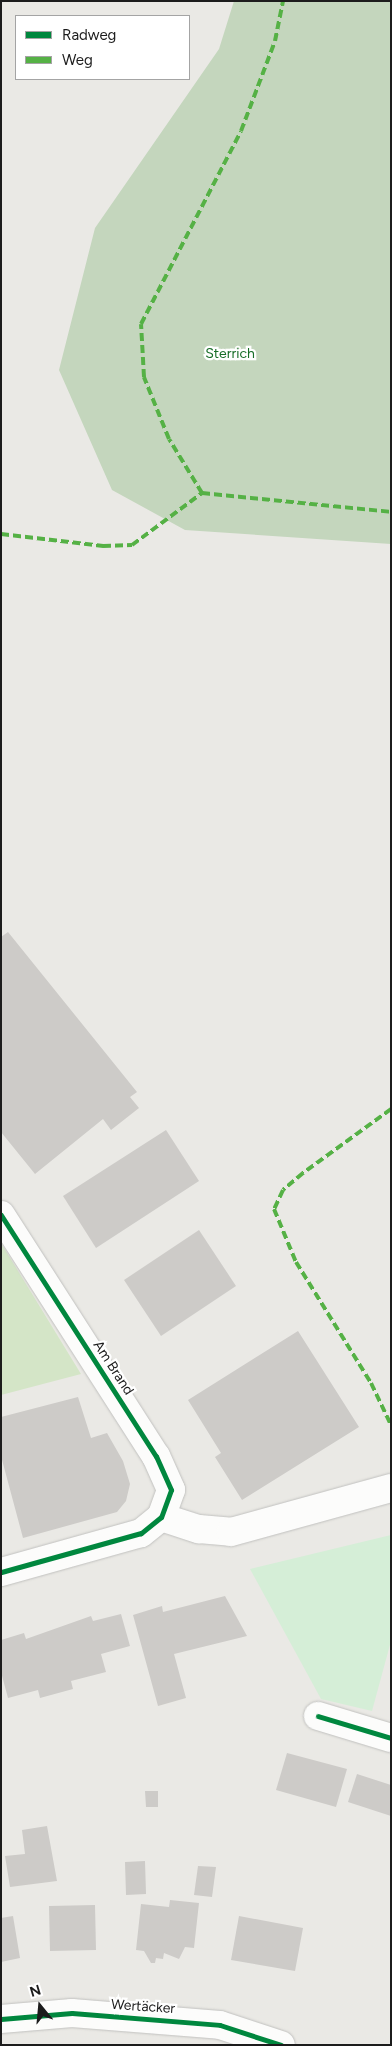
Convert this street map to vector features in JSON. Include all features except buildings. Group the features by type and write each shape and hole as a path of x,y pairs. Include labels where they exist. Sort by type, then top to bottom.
{"street":[{"name":"Am Brand","path":"1,1215 156,1456 171,1490 151,1525"},
{"path":"1,1572 151,1525 231,1532 391,1488"},
{"path":"318,1716 391,1738"},
{"name":"Wertäcker","path":"1,2020 72,2013 220,2025 281,2045"}],"green space":[{"name":"Sterrich","path":"234,1 391,1 391,544 185,530 112,490 59,370 95,228 219,49"},
{"path":"1,1243 81,1374 1,1395"},
{"path":"391,1535 391,1641 372,1711 321,1699 250,1569"}],"marked path":[{"path":"202,493 169,439 144,377 141,324 241,131 275,41 283,1"},
{"path":"1,534 103,546 132,545 202,493 391,512"},
{"path":"391,1109 303,1173 283,1190 274,1209 296,1262 371,1383 391,1425"}],"cycle path":[{"path":"1,1215 156,1456 171,1490 161,1517 141,1533 1,1572"},
{"path":"318,1716 391,1738"},
{"path":"1,2019 72,2013 220,2025 281,2045"}]}
